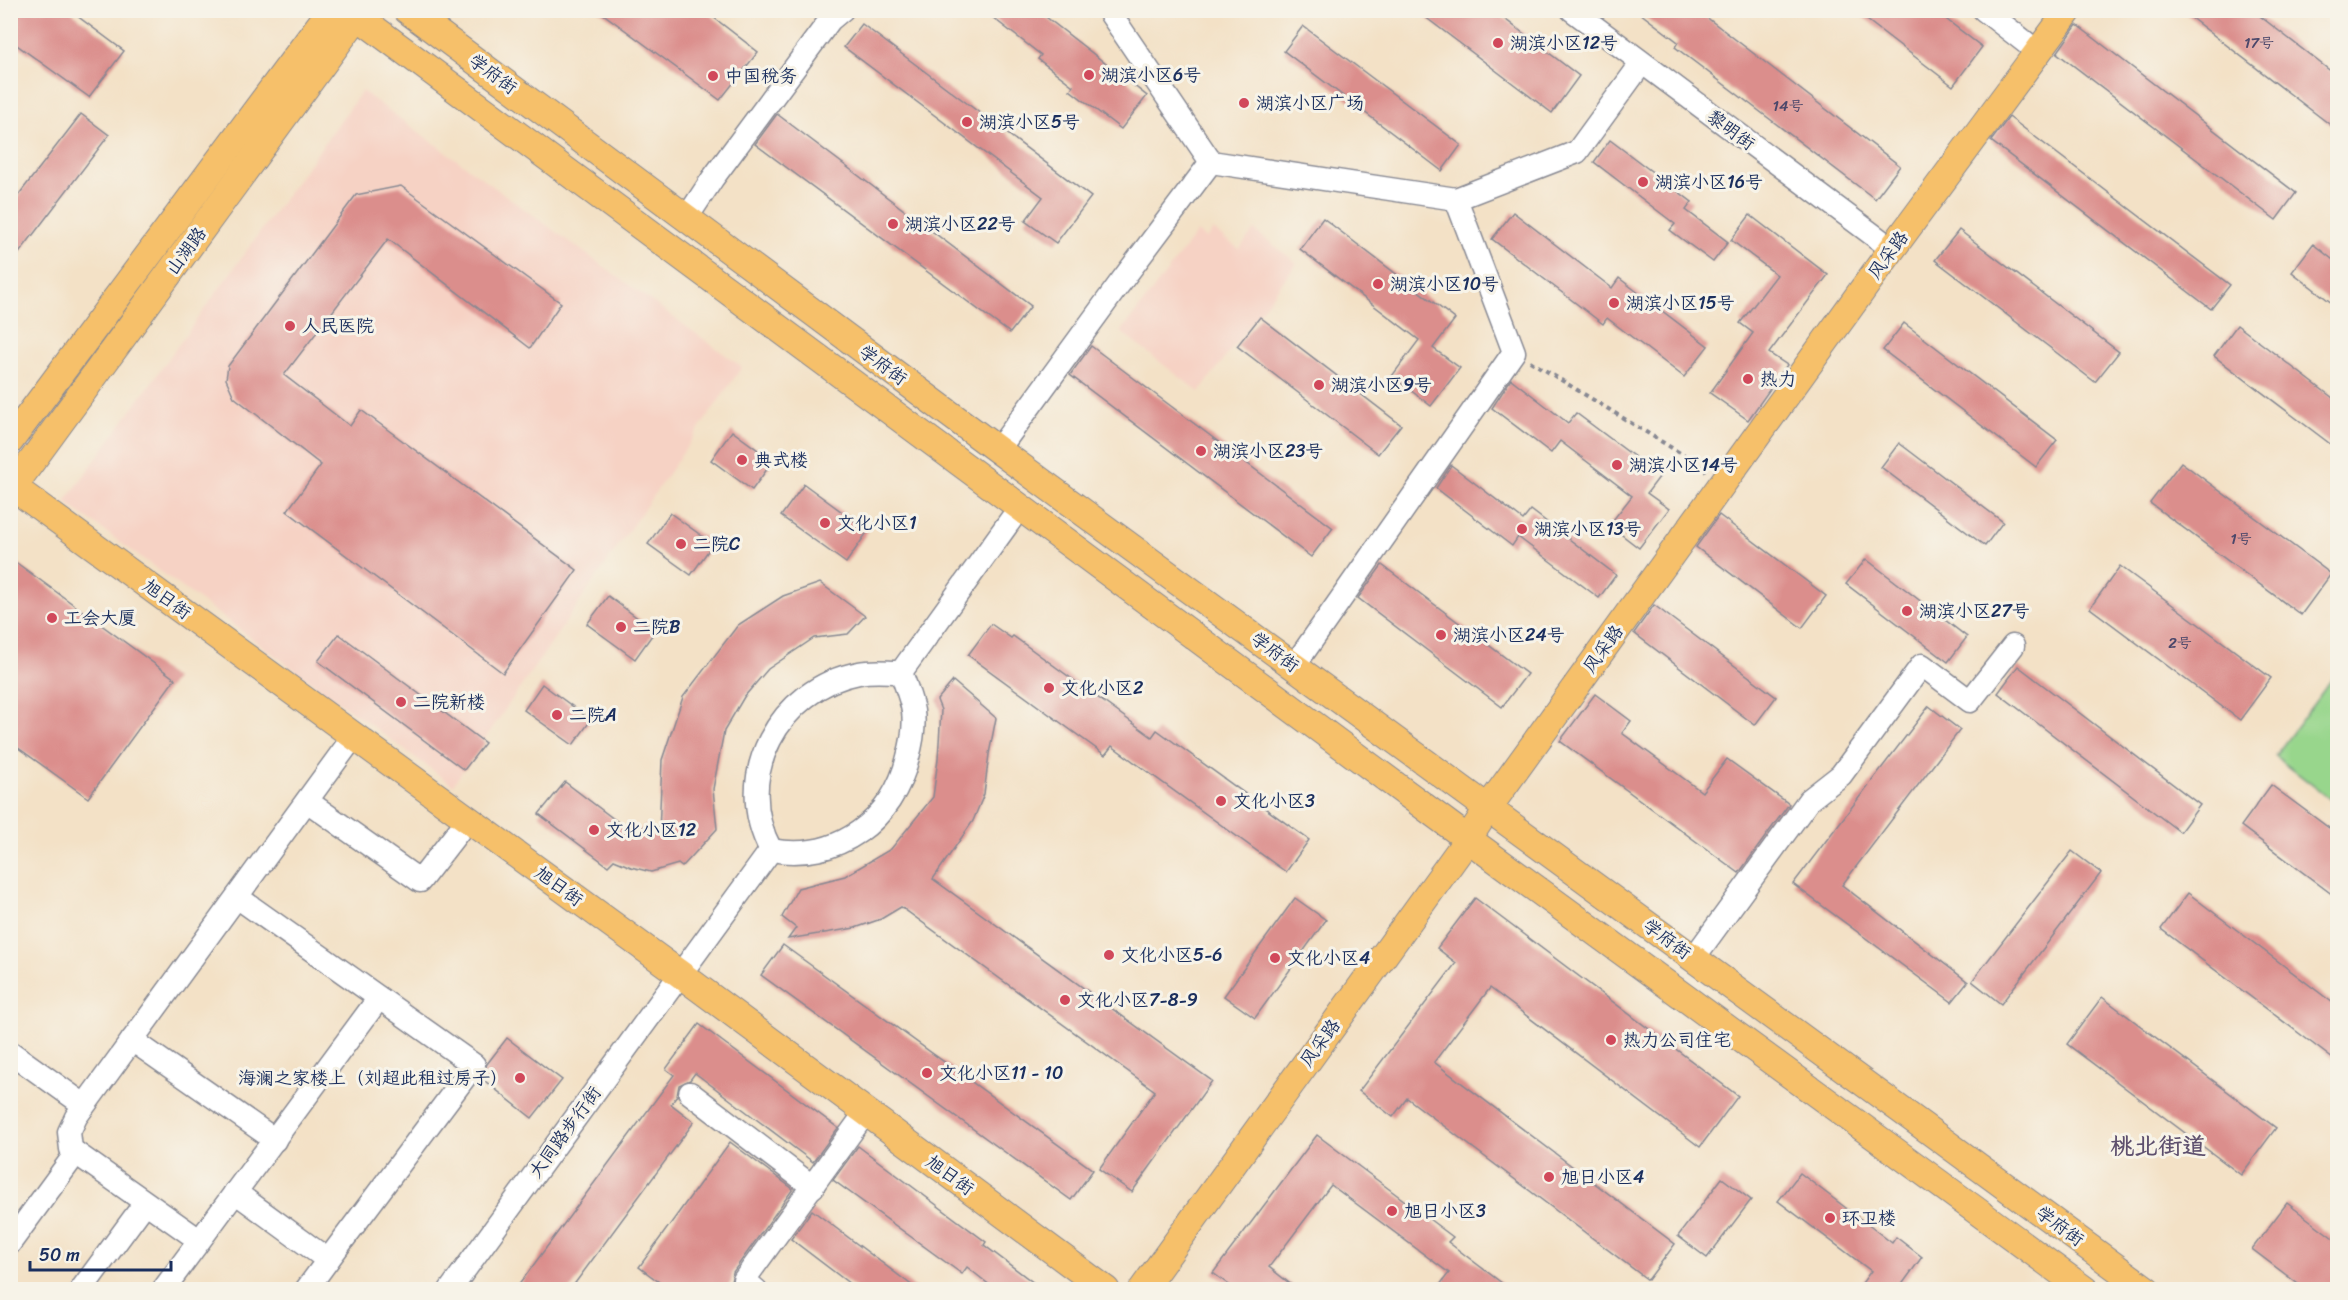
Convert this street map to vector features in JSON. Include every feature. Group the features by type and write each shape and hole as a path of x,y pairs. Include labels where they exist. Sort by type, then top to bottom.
{"main road":[{"name":"山湖路","path":"10,441 331,10"},
{"name":"学府街","path":"406,10 998,450 2147,1290"},
{"name":"风采路","path":"1142,1290 1892,249 2069,10"},
{"name":"山湖路","path":"11,488 356,13"},
{"name":"学府街","path":"356,13 1468,839 2085,1290"},
{"path":"881,405 880,384 888,378 901,378"},
{"name":"旭日街","path":"11,488 680,974 1106,1290"}],"street":[{"path":"686,219 713,178 830,20 842,10"},
{"path":"1108,10 1211,162 1456,199 1576,152 1641,64"},
{"name":"黎明街","path":"1572,10 1641,64 1892,249"},
{"path":"1984,10 2038,52"},
{"path":"998,450 1117,286 1211,162"},
{"path":"1294,666 1514,352 1456,199"},
{"path":"901,672 1020,507"},
{"path":"1693,959 1809,800 1841,775 1922,665 1970,702 2013,646"},
{"path":"901,672 913,711 912,740 904,775 892,800 872,824 855,835 801,852 771,850 763,837 759,822 757,797 765,745 782,719 801,700 832,682 860,673 901,672"},
{"path":"199,1240 71,1149 69,1132 76,1117 354,736"},
{"path":"307,801 420,881 468,819"},
{"name":"大同路步行街","path":"450,1290 771,850"},
{"path":"237,897 474,1065 306,1290"},
{"path":"163,1290 379,998"},
{"path":"132,1040 275,1140"},
{"path":"10,1052 84,1106"},
{"path":"690,1093 813,1187"},
{"path":"756,1290 744,1280 866,1112"},
{"path":"10,1243 76,1153"},
{"path":"235,1192 328,1260"},
{"path":"81,1290 145,1203"}],"path":[{"path":"1514,352 1685,456 1722,484"}],"shaded area":[{"path":"362,91 742,367 453,785 65,502"},
{"path":"1213,230 1239,249 1254,230 1297,263 1199,392 1121,332 1197,232 1206,239"}],"green space":[{"path":"2338,672 2337,804 2275,756"}],"building":[{"path":"10,10 69,10 124,51 89,97 10,40"},
{"name":"中国税务","path":"598,10 704,10 758,52 720,100"},
{"name":"湖滨小区6号","path":"983,10 1037,10 1147,96 1121,129 1070,90 1073,86 1038,59 1041,55"},
{"name":"湖滨小区12号","path":"1416,10 1493,10 1579,76 1552,113"},
{"path":"1636,10 1697,10 1900,166 1875,199 1675,47 1678,42"},
{"path":"1854,10 1934,10 1982,47 1953,86"},
{"path":"2181,10 2252,10 2337,76 2337,130"},
{"name":"湖滨小区5号","path":"862,24 1091,197 1056,243 1025,221 1043,197 844,47"},
{"path":"2077,25 2296,193 2276,220 2057,53"},
{"path":"1303,26 1461,145 1442,171 1284,51"},
{"path":"81,114 109,135 10,265 10,206"},
{"name":"湖滨小区22号","path":"777,114 1031,306 1010,333 755,144"},
{"path":"2009,117 2230,285 2211,309 1991,141"},
{"name":"湖滨小区16号","path":"1610,140 1692,202 1686,210 1728,242 1713,262 1670,230 1675,224 1594,162"},
{"path":"401,186 561,303 530,348 388,239 284,375 350,426 361,410 577,570 503,673 287,511 321,465 234,397 226,379 228,366 356,195"},
{"name":"湖滨小区15号","path":"1513,212 1612,288 1619,278 1708,346 1684,377 1607,318 1603,324 1492,239"},
{"path":"1750,215 1828,275 1769,353 1787,365 1748,420 1710,393 1753,333 1740,323 1777,275 1731,240"},
{"name":"湖滨小区10号","path":"1323,218 1455,319 1433,348 1460,368 1431,406 1392,376 1419,340 1300,249"},
{"path":"1959,230 2119,352 2095,382 1935,260"},
{"path":"2313,244 2337,263 2337,307 2292,272"},
{"name":"湖滨小区9号","path":"1260,317 1401,425 1378,454 1237,346"},
{"path":"1904,323 2057,440 2036,467 1883,350"},
{"path":"2237,325 2337,401 2337,449 2214,356"},
{"name":"湖滨小区23号","path":"1091,346 1333,528 1311,557 1070,375"},
{"name":"湖滨小区14号","path":"1511,379 1568,423 1576,413 1660,476 1647,493 1669,509 1639,548 1609,525 1632,496 1560,441 1551,453 1492,408"},
{"name":"典式楼","path":"732,431 773,461 752,490 711,460"},
{"path":"1899,443 2003,522 1985,546 1881,467"},
{"path":"2181,462 2331,574 2301,615 2150,503"},
{"name":"湖滨小区13号","path":"1451,465 1523,520 1531,510 1616,575 1599,598 1518,537 1512,546 1436,488"},
{"name":"文化小区1","path":"804,484 868,531 846,563 781,516"},
{"name":"二院C","path":"670,513 713,544 691,575 648,544"},
{"path":"1719,515 1826,596 1802,628 1696,547"},
{"name":"工会大厦","path":"10,558 175,679 88,798 10,742"},
{"name":"湖滨小区27号","path":"1866,559 1967,637 1948,662 1846,584"},
{"name":"湖滨小区24号","path":"1382,565 1527,674 1502,707 1358,598"},
{"path":"2120,566 2271,678 2240,720 2090,608"},
{"path":"820,583 865,616 848,634 814,638 768,669 744,697 724,731 713,789 717,829 682,867 678,864 651,872 614,860 608,866 539,814 565,782 635,835 647,824 659,833 662,760 683,697 738,625 783,596"},
{"name":"二院B","path":"608,596 655,631 635,659 587,624"},
{"path":"1654,605 1776,697 1755,725 1634,633"},
{"path":"991,624 1011,638 1013,636 1152,737 1157,730 1309,840 1286,872 1112,746 1105,755 968,655"},
{"name":"二院新楼","path":"339,634 485,743 464,770 318,661"},
{"path":"2018,666 2200,805 2180,832 1998,693"},
{"path":"953,681 996,718 984,794 973,821 933,879 1212,1081 1132,1192 1099,1169 1155,1091 901,907 881,919 855,928 788,939 796,928 782,917 798,888 845,876 891,849 933,797 941,710 937,700"},
{"name":"二院A","path":"542,684 591,720 573,745 524,710"},
{"path":"1595,694 1631,721 1622,733 1702,792 1727,759 1789,804 1739,873 1560,741"},
{"path":"1929,706 1960,730 1842,885 1968,982 1952,1002 1793,884"},
{"path":"2271,785 2337,834 2337,898 2241,826"},
{"path":"2072,851 2101,873 2001,1004 1972,981"},
{"path":"2188,893 2337,1006 2337,1062 2161,929"},
{"name":"文化小区4","path":"1295,898 1326,920 1255,1018 1224,996"},
{"name":"热力公司住宅","path":"1475,898 1738,1096 1700,1147 1490,988 1434,1062 1675,1244 1648,1280 1407,1098 1393,1117 1359,1091 1456,963 1437,948"},
{"name":"文化小区11 - 10","path":"783,945 1093,1170 1071,1200 761,975"},
{"path":"2102,997 2276,1128 2241,1175 2067,1044"},
{"path":"699,1024 838,1128 813,1162 695,1073 690,1080 679,1085 677,1096 671,1104 694,1122 570,1290 515,1290 674,1075 666,1069"},
{"name":"海澜之家楼上（刘超此租过房子）","path":"507,1038 562,1080 532,1118 481,1078 487,1064"},
{"name":"旭日小区3","path":"1317,1135 1453,1237 1448,1242 1511,1290 1436,1290 1449,1273 1331,1185 1269,1267 1298,1290 1236,1290 1213,1273"},
{"path":"730,1142 793,1189 733,1272 726,1290 670,1290 639,1267"},
{"path":"858,1146 986,1242 984,1245 1043,1290 996,1290 967,1267 962,1274 833,1180"},
{"name":"环卫楼","path":"1800,1173 1892,1243 1896,1237 1922,1257 1898,1290 1857,1290 1871,1271 1778,1201"},
{"path":"1722,1178 1751,1200 1707,1258 1678,1236"},
{"path":"2287,1203 2337,1241 2337,1290 2306,1290 2252,1249"},
{"path":"812,1210 918,1290 858,1290 791,1239"}],"place":[{"name":"湖滨小区12号","path":"1498,43"},
{"name":"湖滨小区6号","path":"1089,75"},
{"name":"中国税务","path":"713,76"},
{"name":"湖滨小区广场","path":"1244,103"},
{"name":"湖滨小区5号","path":"967,122"},
{"name":"湖滨小区16号","path":"1643,182"},
{"name":"湖滨小区22号","path":"893,224"},
{"name":"湖滨小区10号","path":"1378,284"},
{"name":"湖滨小区15号","path":"1614,303"},
{"name":"人民医院","path":"290,326"},
{"name":"热力","path":"1748,379"},
{"name":"湖滨小区9号","path":"1319,385"},
{"name":"湖滨小区23号","path":"1201,451"},
{"name":"典式楼","path":"742,460"},
{"name":"湖滨小区14号","path":"1617,465"},
{"name":"文化小区1","path":"825,523"},
{"name":"湖滨小区13号","path":"1522,529"},
{"name":"二院C","path":"681,544"},
{"name":"湖滨小区27号","path":"1907,611"},
{"name":"工会大厦","path":"52,618"},
{"name":"二院B","path":"621,627"},
{"name":"湖滨小区24号","path":"1441,635"},
{"name":"文化小区2","path":"1049,688"},
{"name":"二院新楼","path":"401,702"},
{"name":"二院A","path":"557,715"},
{"name":"文化小区3","path":"1221,801"},
{"name":"文化小区12","path":"594,830"},
{"name":"文化小区5-6","path":"1109,955"},
{"name":"文化小区4","path":"1275,958"},
{"name":"文化小区7-8-9","path":"1065,1000"},
{"name":"热力公司住宅","path":"1611,1040"},
{"name":"文化小区11 - 10","path":"927,1073"},
{"name":"海澜之家楼上（刘超此租过房子）","path":"520,1078"},
{"name":"旭日小区4","path":"1549,1177"},
{"name":"旭日小区3","path":"1392,1211"},
{"name":"环卫楼","path":"1830,1218"}],"district":[{"name":"桃北街道","path":"2158,1146"}]}
